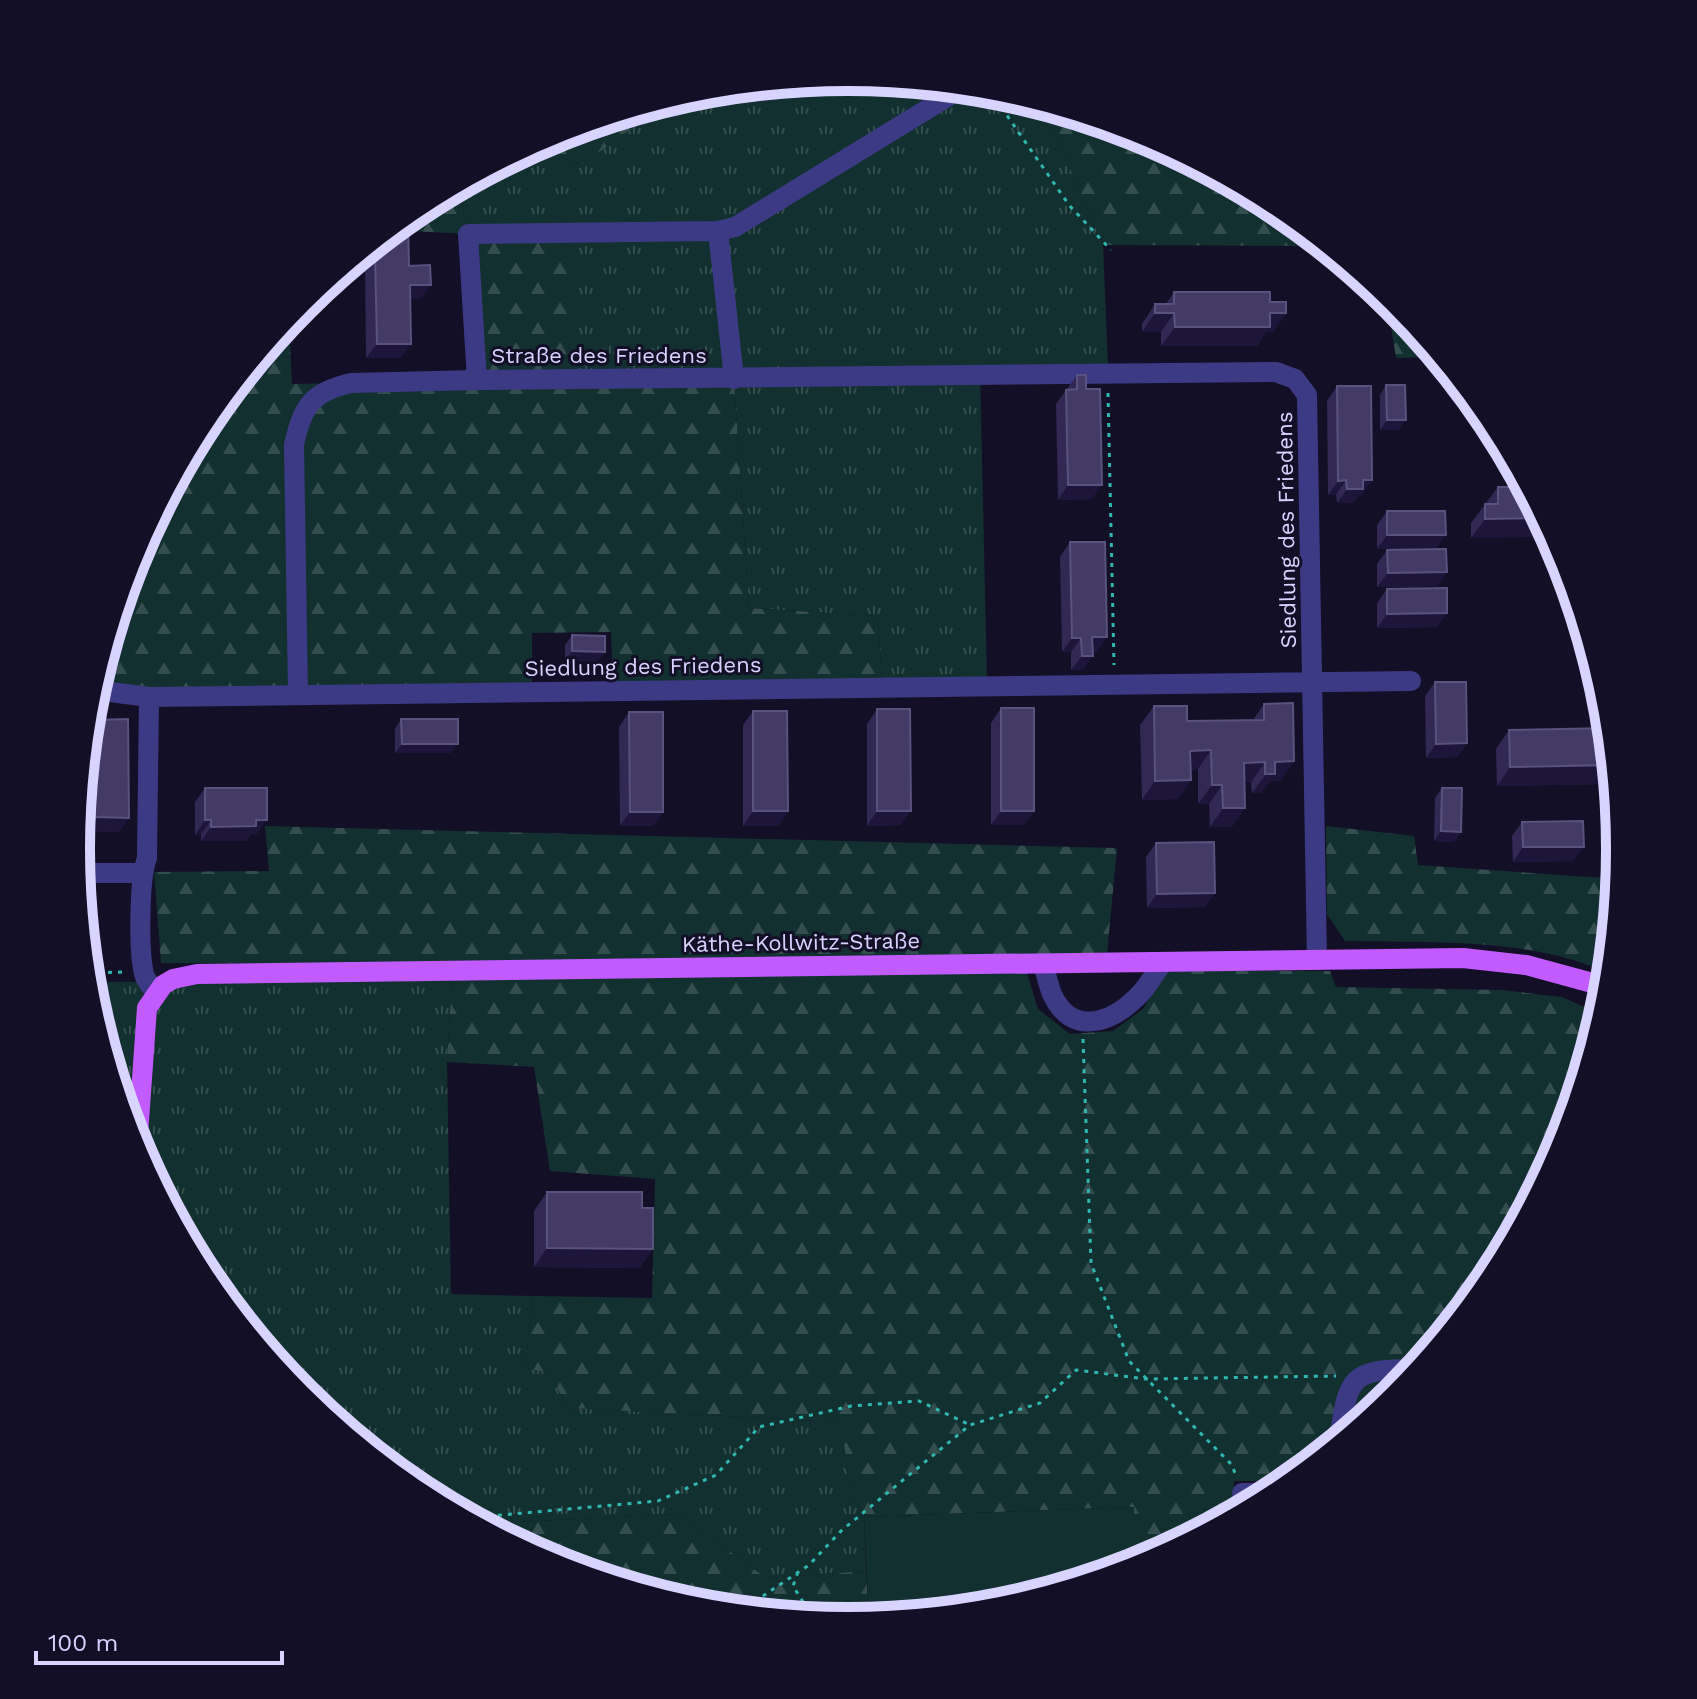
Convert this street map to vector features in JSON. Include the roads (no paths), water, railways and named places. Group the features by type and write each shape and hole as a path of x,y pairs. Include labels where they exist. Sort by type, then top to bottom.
{"main road":[{"name":"Käthe-Kollwitz-Straße","path":"156,992 173,979 197,974 1463,958 1506,961 1548,969 1595,983"},
{"path":"140,1119 144,1022 147,1008 156,992"}],"street":[{"name":"Straße des Friedens","path":"947,97 735,227 718,231 468,234 477,380 1276,372 1295,379"},
{"name":"Straße des Friedens","path":"718,231 734,379"},
{"name":"Siedlung des Friedens","path":"1295,379 1307,395 1317,960"},
{"path":"298,694 294,445 299,421 309,403 321,393 351,383 477,380"},
{"name":"Siedlung des Friedens","path":"107,692 149,697 1411,681"},
{"path":"149,697 147,858 142,873 144,972 150,987 156,992"},
{"path":"91,873 142,873"},
{"path":"1043,964 1052,994 1064,1013 1083,1023 1111,1018 1138,996 1163,962"},
{"path":"1341,1426 1350,1390 1360,1375 1374,1370 1401,1369"},
{"path":"1242,1493 1249,1493"}]}
